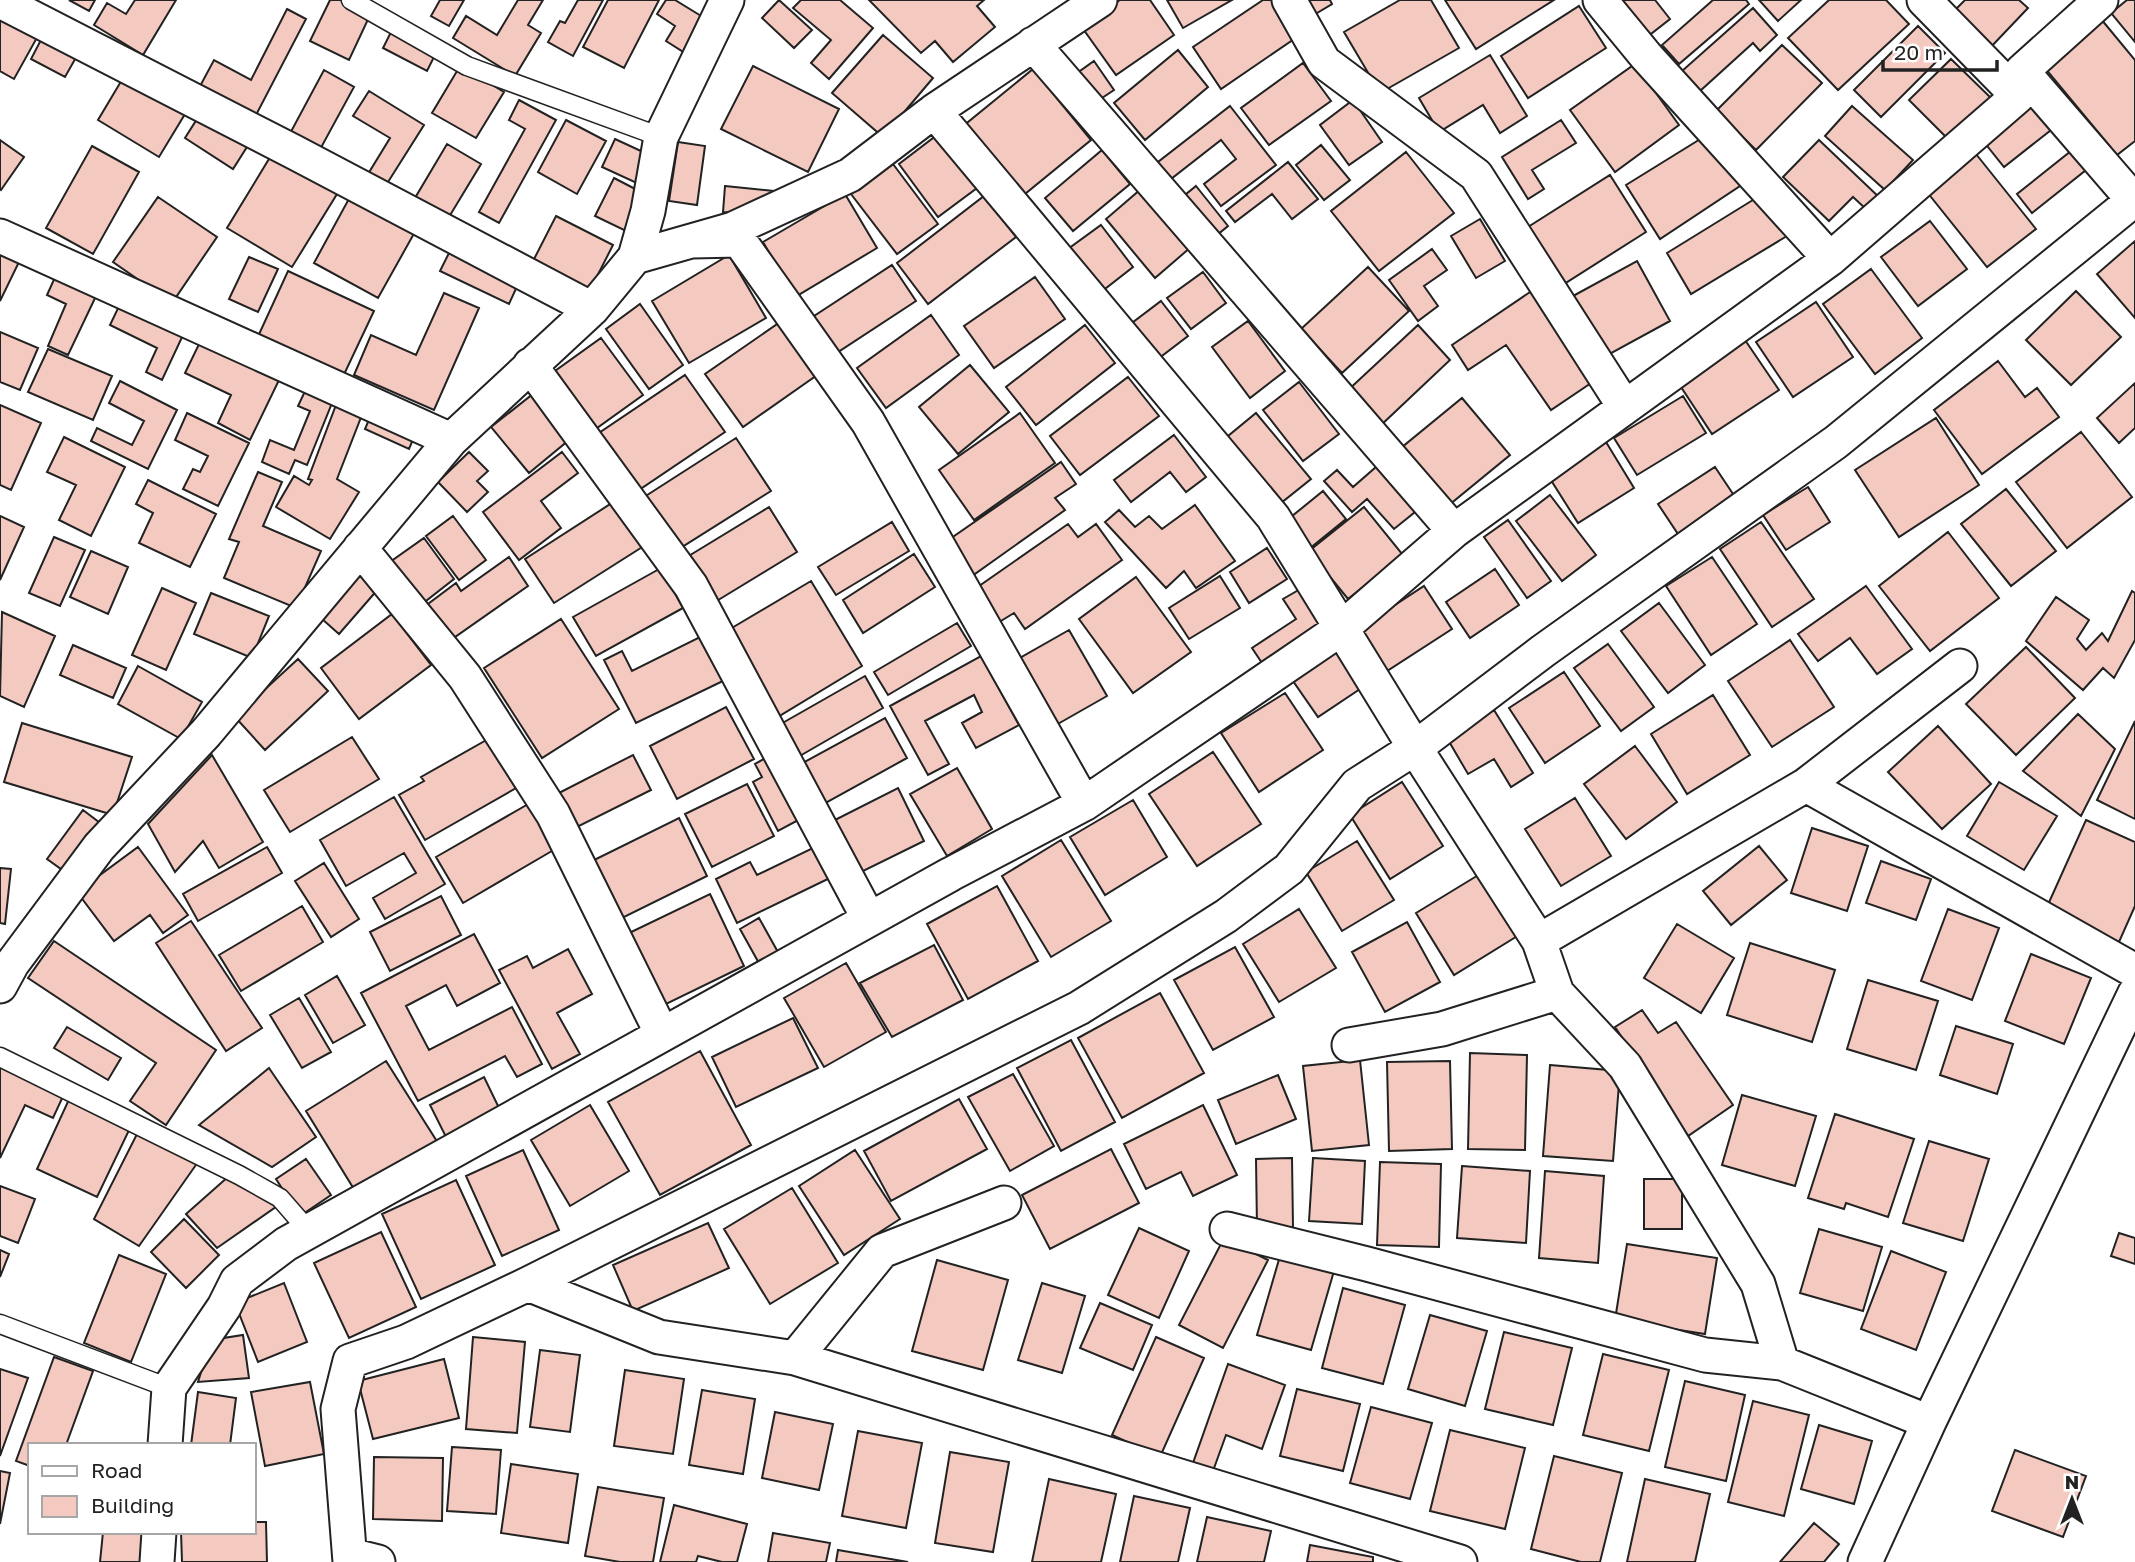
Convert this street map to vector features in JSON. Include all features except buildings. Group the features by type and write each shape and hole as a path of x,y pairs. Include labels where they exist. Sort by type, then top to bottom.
{"street":[{"path":"0,986 12,964 99,847 206,733 451,440 593,309 635,257 648,211 661,137 679,105 727,0"},
{"path":"635,257 733,229 850,175 934,111 1100,0"},
{"path":"1289,0 1324,62 1476,175 1624,406"},
{"path":"1600,0 1646,57 1830,259"},
{"path":"359,1560 338,1409 350,1361 405,1342 528,1284 1079,1008 1226,916 1289,869 1357,785 1415,748 1543,651 1836,442 2134,200 2020,84 1924,0"},
{"path":"165,1443 169,1388 224,1307 237,1281 286,1244 869,919 1084,804 1342,628 1454,531 1830,259 2020,84 2101,0"},
{"path":"0,1 282,145 593,309"},
{"path":"1033,44 1454,531"},
{"path":"934,111 1273,517 1415,748 1539,941 1557,993 1625,1066 1758,1284 1782,1363"},
{"path":"0,236 451,440"},
{"path":"692,241 738,240 868,422 1084,804"},
{"path":"530,365 691,586 869,919"},
{"path":"360,548 465,677 553,814 662,1034"},
{"path":"1539,941 1807,785 1960,666"},
{"path":"1807,785 2135,971"},
{"path":"1349,1045 1442,1029 1557,993"},
{"path":"1865,1562 1929,1422 2135,993"},
{"path":"796,1359 882,1251 1004,1203"},
{"path":"1227,1229 1705,1355 1782,1363 1929,1422"},
{"path":"528,1284 659,1336 796,1359 1460,1562"},
{"path":"157,1562 159,1534"}],"lane":[{"path":"351,0 467,66 661,137"},
{"path":"0,1057 239,1175 280,1198 307,1229 330,1218"},
{"path":"0,1324 169,1388"}]}
